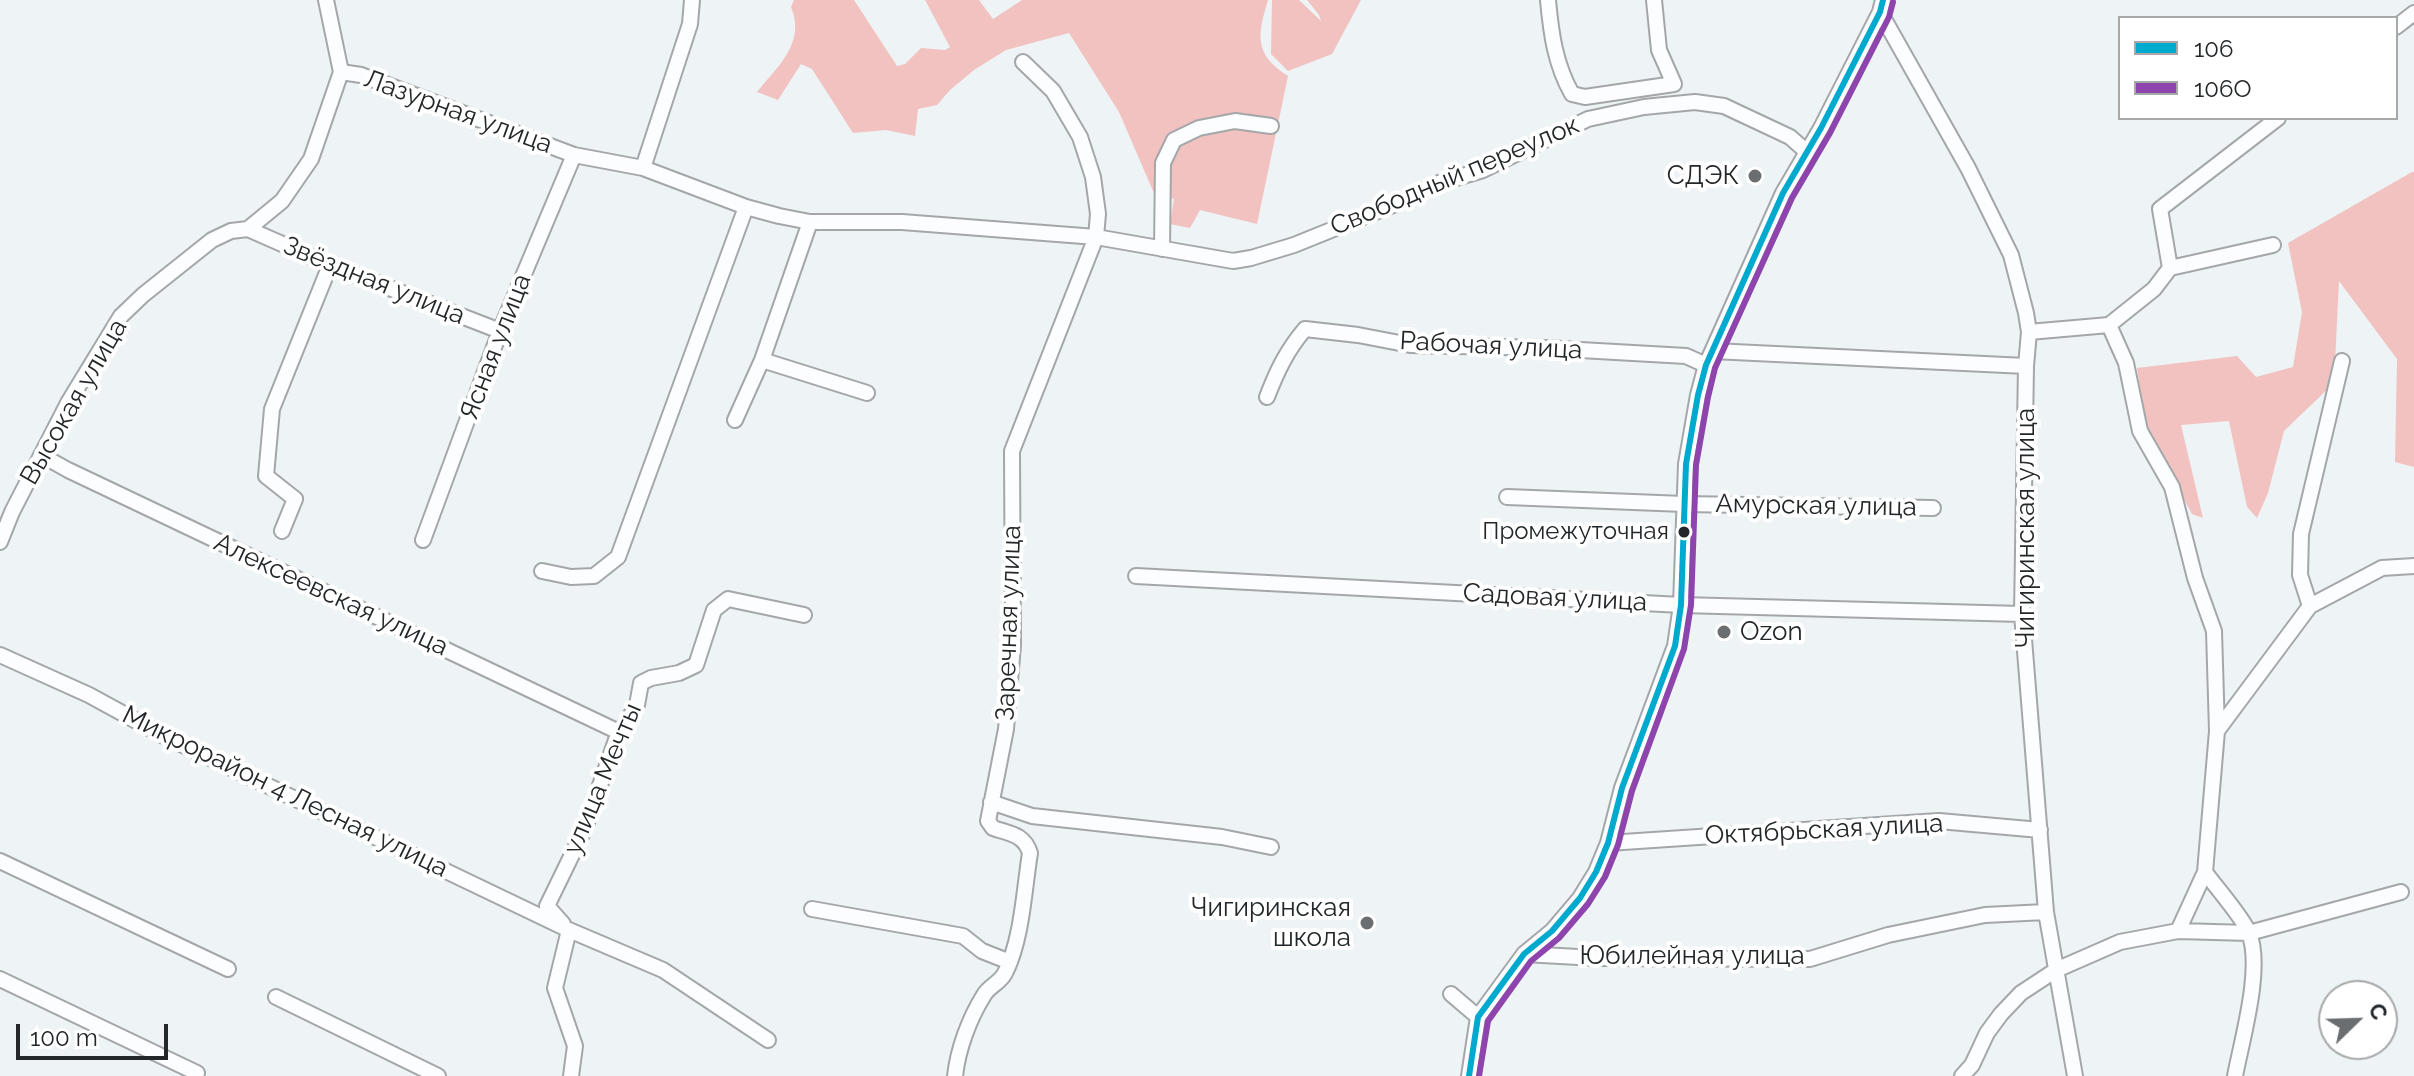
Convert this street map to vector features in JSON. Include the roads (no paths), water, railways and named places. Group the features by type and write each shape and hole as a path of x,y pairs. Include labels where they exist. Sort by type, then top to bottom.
{"street":[{"path":"248,229 282,201 311,159 341,72 326,0"},
{"path":"643,168 690,24 692,0"},
{"path":"1548,0 1552,38 1562,76 1572,94 1585,97 1674,84 1659,50 1654,0"},
{"path":"1469,1076 1478,1017 1524,954 1552,931 1580,898 1596,872 1608,843 1622,788 1675,646 1681,605 1688,450 1706,365 1783,193 1882,6"},
{"name":"Чигиринская улица","path":"1882,6 1968,168 2011,255 2021,287 2029,332 2022,614 2046,912 2075,1076"},
{"path":"2398,25 2414,13"},
{"name":"Заречная улица","path":"991,802 1006,729 1013,645 1012,451 1096,237 1098,214 1093,177 1080,137 1053,91 1023,62"},
{"name":"Лазурная улица","path":"341,72 361,75 574,155"},
{"name":"Свободный переулок","path":"1096,237 1233,261 1251,258 1294,245 1439,183 1483,170 1588,119 1644,107 1695,102 1724,106 1790,137 1807,152"},
{"path":"2170,268 2160,209 2275,120"},
{"path":"1162,249 1163,163 1174,140 1199,128 1235,121 1271,126"},
{"path":"574,155 643,168 746,207 810,222 902,222 1096,237"},
{"name":"Ясная улица","path":"423,540 500,331 574,155"},
{"path":"542,571 571,577 594,576 618,557 746,207"},
{"path":"735,420 762,360 810,222"},
{"name":"Звёздная улица","path":"248,229 330,265 500,331"},
{"name":"Высокая улица","path":"0,542 12,512 68,403 121,316 212,240 231,231 248,229"},
{"path":"2029,332 2109,325 2154,289 2170,268 2273,245"},
{"path":"282,531 295,499 266,476 272,409 330,265"},
{"path":"2109,325 2126,363 2140,431 2172,487 2195,578 2214,631 2217,731 2205,872 2178,931"},
{"name":"Рабочая улица","path":"1267,397 1291,345 1305,329 1410,345 1686,356 1706,365"},
{"path":"1713,351 2026,366"},
{"path":"762,360 867,393"},
{"path":"2310,606 2300,575 2301,534 2342,361"},
{"name":"Алексеевская улица","path":"41,455 621,733"},
{"name":"Амурская улица","path":"1507,497 1684,504 1933,508"},
{"path":"2217,731 2310,606 2382,568 2414,566"},
{"name":"Садовая улица","path":"1136,576 1681,605 2022,614"},
{"name":"улица Мечты","path":"569,930 547,906 585,828 621,733 637,705 641,683 696,665 714,610 728,599 804,615"},
{"name":"Микрорайон 4 Лесная улица","path":"0,655 89,695 164,736 569,930 663,970 768,1040"},
{"path":"955,1076 972,1018 986,991 1003,977 1010,962 1030,853 1026,842 1020,837 993,828 988,821 991,802 1032,816 1222,837 1271,847"},
{"name":"Октябрьская улица","path":"1608,843 1939,821 2040,830"},
{"path":"0,861 228,969"},
{"path":"2205,872 2249,933 2253,959 2251,998 2235,1076"},
{"path":"1962,1076 1972,1065 1987,1033 2001,1014 2031,985 2056,970 2120,942 2178,931 2249,933 2401,892"},
{"path":"812,909 963,936 982,951 1010,962"},
{"name":"Юбилейная улица","path":"1524,954 1596,958 1810,959 1888,935 1985,915 2046,912"},
{"path":"569,930 555,988 575,1046 571,1076"},
{"path":"0,979 197,1073"},
{"path":"1451,994 1478,1017"},
{"path":"276,997 438,1076"}],"place":[{"name":"СДЭК","path":"1755,176"},
{"name":"Промежуточная","path":"1684,532"},
{"name":"Ozon","path":"1724,632"},
{"name":"Чигиринская школа","path":"1367,923"}]}
